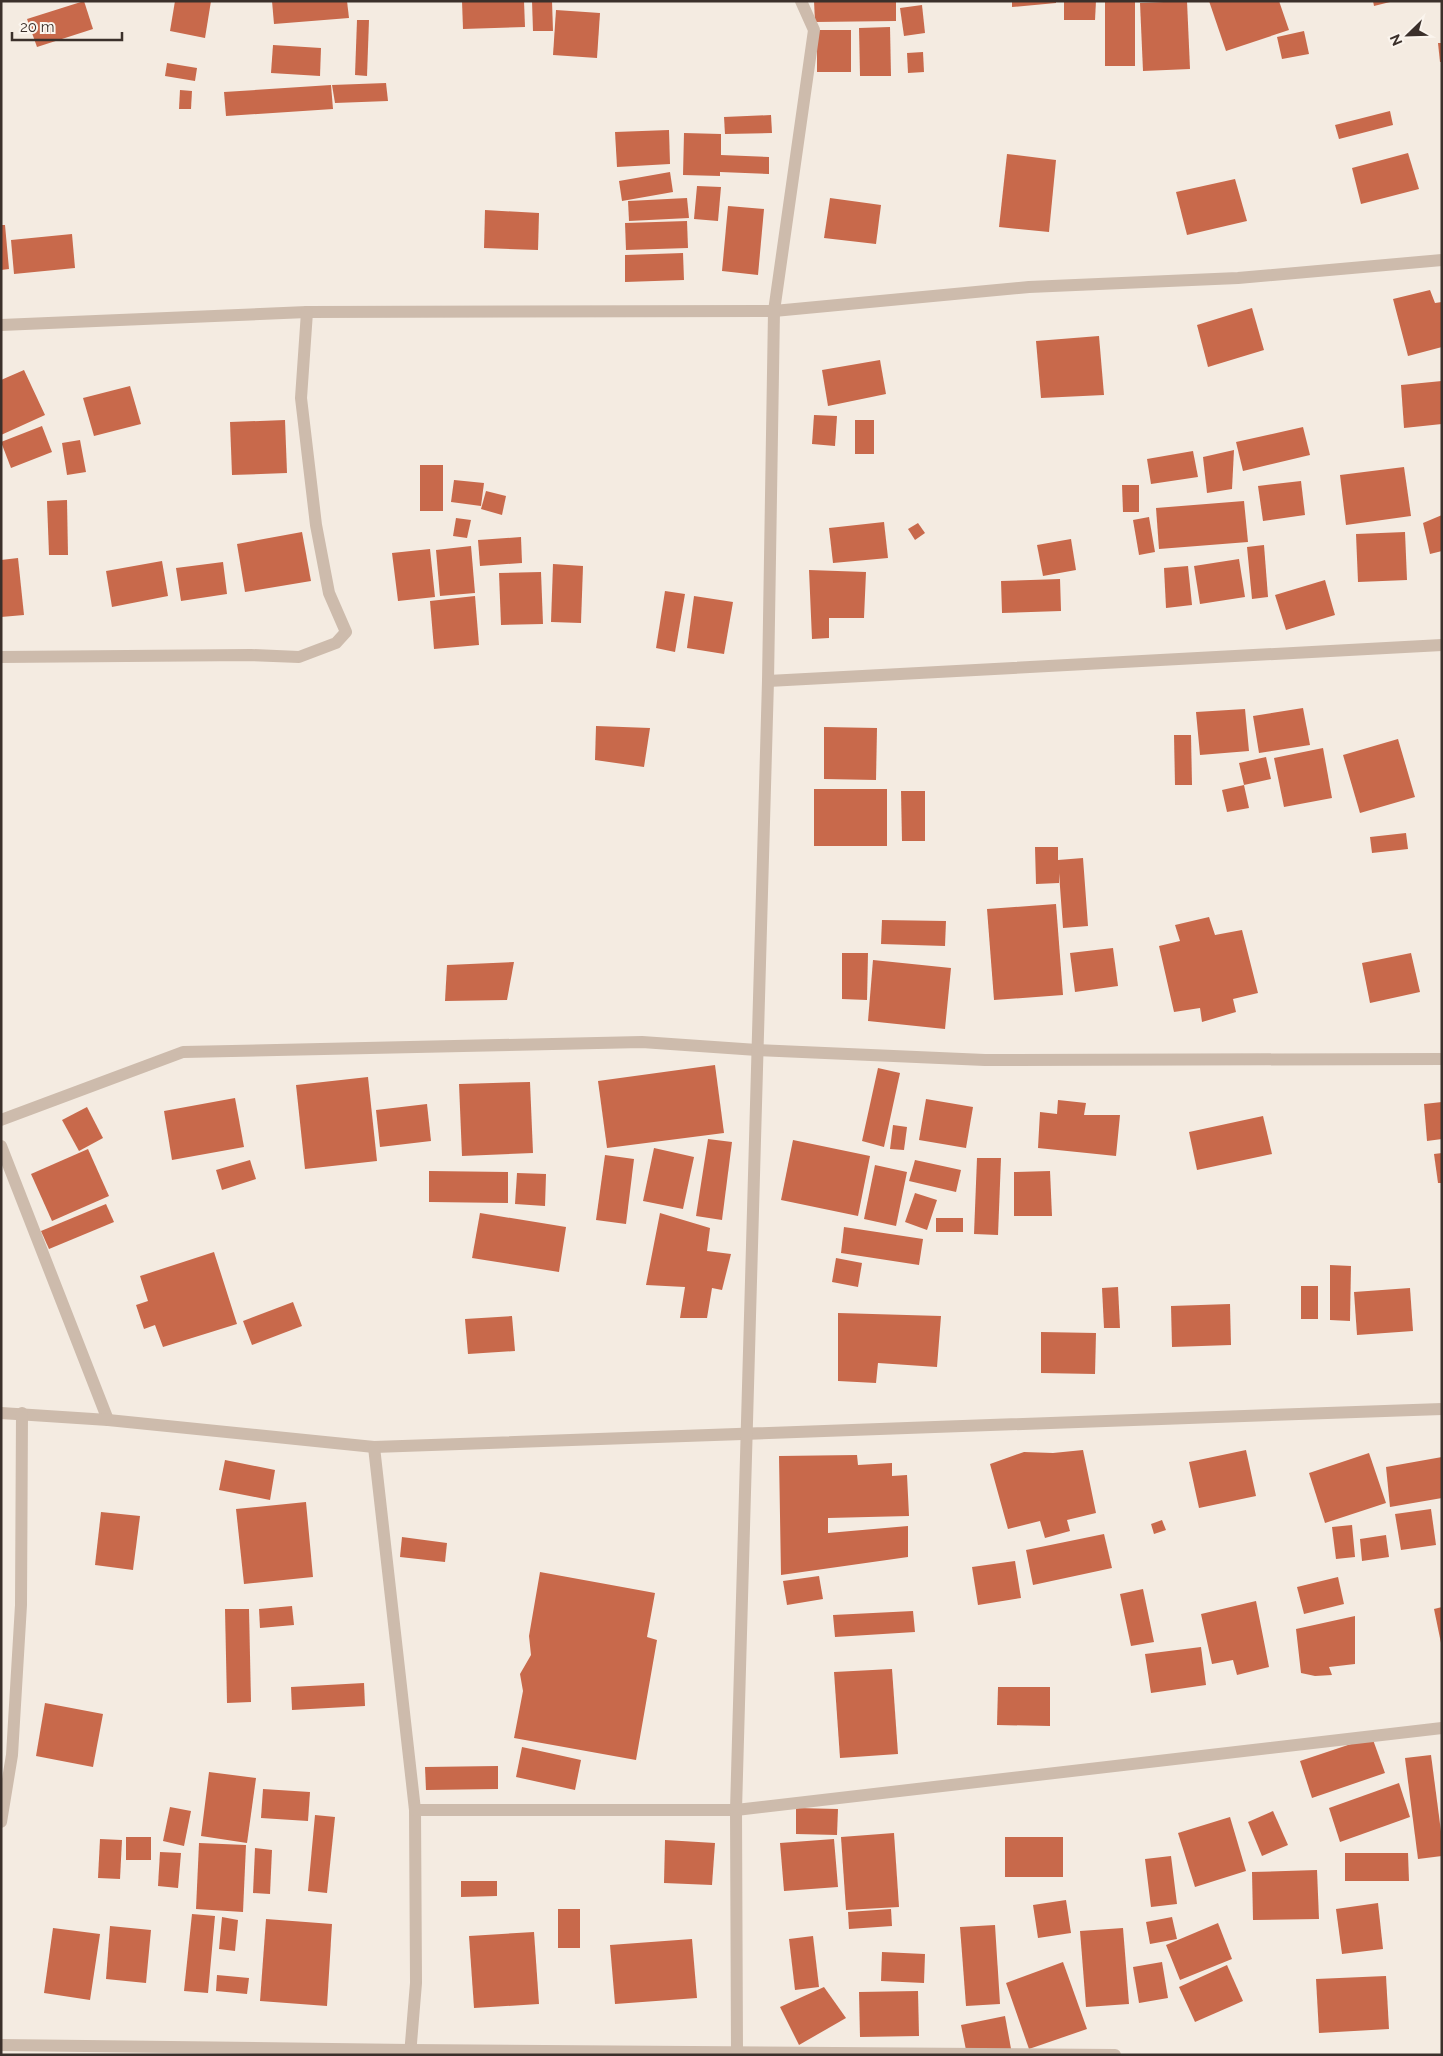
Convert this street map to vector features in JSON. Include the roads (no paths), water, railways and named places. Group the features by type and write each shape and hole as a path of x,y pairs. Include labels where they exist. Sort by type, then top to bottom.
{"street":[{"path":"737,2052 736,1810 768,681 774,311 814,30 801,1"},
{"path":"1,326 306,312 774,311 1029,287 1238,278 1442,260"},
{"path":"1,657 242,655 299,657 336,643 346,632 329,593 316,525 301,398 306,312"},
{"path":"768,681 1442,646"},
{"path":"1,1120 183,1052 642,1042 757,1050 986,1060 1442,1059"},
{"path":"1,1146 108,1420"},
{"path":"1,1413 108,1420 374,1447 1442,1409"},
{"path":"1,1822 12,1755 21,1605 22,1413"},
{"path":"374,1447 415,1810 416,1983 410,2052"},
{"path":"415,1810 736,1810 1442,1728"},
{"path":"1,2045 410,2052 1115,2055"}]}
